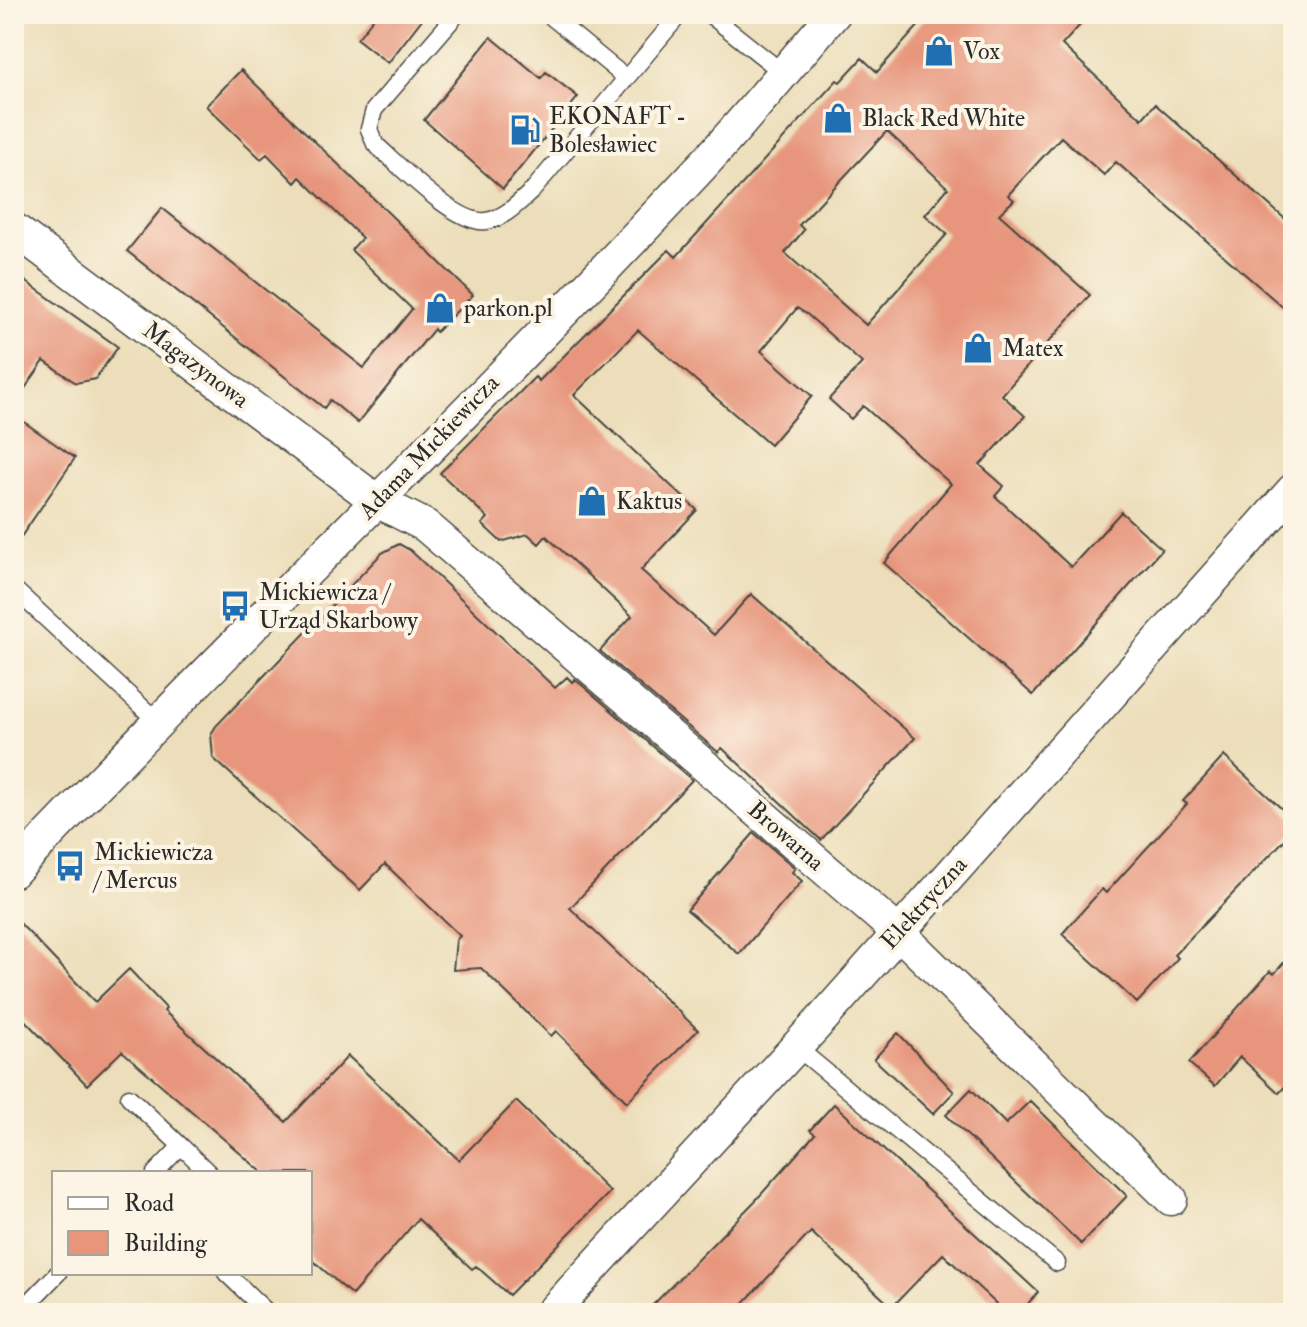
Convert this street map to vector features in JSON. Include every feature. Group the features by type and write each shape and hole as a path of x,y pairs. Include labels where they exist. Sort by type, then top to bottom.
{"street":[{"name":"Adama Mickiewicza","path":"14,871 157,721 377,501 704,164 834,14"},
{"name":"Magazynowa","path":"14,229 377,501"},
{"name":"Elektryczna","path":"551,1313 898,932 1293,490"},
{"name":"Browarna","path":"377,501 426,526 898,932 1171,1199"}],"lane":[{"path":"457,14 374,110 369,129 375,144 459,216 484,221 508,213 532,191 680,14"},
{"path":"548,14 626,78"},
{"path":"709,14 783,73"},
{"path":"14,589 157,721"},
{"path":"795,1046 1057,1263"},
{"path":"129,1097 207,1171"},
{"path":"157,1171 181,1146"},
{"path":"19,1313 56,1275"},
{"path":"228,1275 268,1313"}],"building":[{"path":"377,14 426,14 388,63 357,39"},
{"path":"929,14 1090,14 1062,45 1142,119 1155,104 1293,226 1293,316 1116,162 1104,175 1061,137 1008,195 1014,200 999,214 1090,295 1002,395 1025,416 980,465 1004,486 995,496 1071,567 1121,512 1162,549 1033,695 884,563 951,484 863,406 851,419 829,399 862,363 808,315 797,308 761,351 812,396 770,445 638,330 574,395 697,510 641,570 714,635 751,594 915,738 821,840 722,748 718,752 600,651 632,616 546,536 539,544 528,534 501,542 482,524 488,518 440,473 535,377 539,381 669,250 676,257 837,80 840,82 862,58 877,72","holes":["887,131 948,188 925,215 947,234 866,325 785,253 804,230 799,225"]},
{"path":"491,37 541,78 546,72 578,97 503,189 424,120"},
{"path":"241,70 473,295 436,332 434,329 358,423 330,400 324,408 127,251 162,208 364,368 412,309 351,250 362,238 300,177 295,183 267,154 261,159 206,106"},
{"path":"14,273 118,347 95,379 76,383 44,361 14,404"},
{"path":"14,415 75,458 14,547"},
{"path":"399,544 410,550 555,688 567,677 572,682 575,679 692,780 570,908 698,1030 627,1102 556,1031 551,1036 481,968 453,970 456,940 460,936 385,864 360,890 213,758 211,734 216,726 382,553"},
{"path":"1224,756 1293,819 1293,831 1174,955 1178,958 1137,1003 1062,934 1102,889 1106,893 1187,804 1183,801"},
{"path":"754,833 795,868 792,872 802,881 739,954 687,910"},
{"path":"14,917 95,1002 129,969 166,1008 164,1011 286,1122 348,1056 459,1160 516,1101 610,1192 509,1295 476,1266 472,1269 418,1219 352,1295 312,1260 312,1171 261,1171 122,1051 87,1085 14,1009"},
{"path":"1293,952 1293,1078 1279,1093 1240,1057 1215,1086 1189,1063 1270,971 1274,974"},
{"path":"898,1033 954,1092 933,1114 874,1059"},
{"path":"971,1089 1006,1124 1030,1101 1127,1196 1081,1244 946,1115"},
{"path":"834,1104 1038,1292 1020,1313 1006,1313 943,1254 892,1307 811,1232 734,1313 645,1313 756,1200 815,1134 810,1130"}],"place":[{"name":"Vox","path":"939,51"},
{"name":"Black Red White","path":"838,118"},
{"name":"EKONAFT - Bolesławiec","path":"525,130"},
{"name":"parkon.pl","path":"440,308"},
{"name":"Matex","path":"978,348"},
{"name":"Kaktus","path":"592,501"},
{"name":"Mickiewicza / Urząd Skarbowy","path":"235,606"},
{"name":"Mickiewicza / Mercus","path":"70,866"}]}
